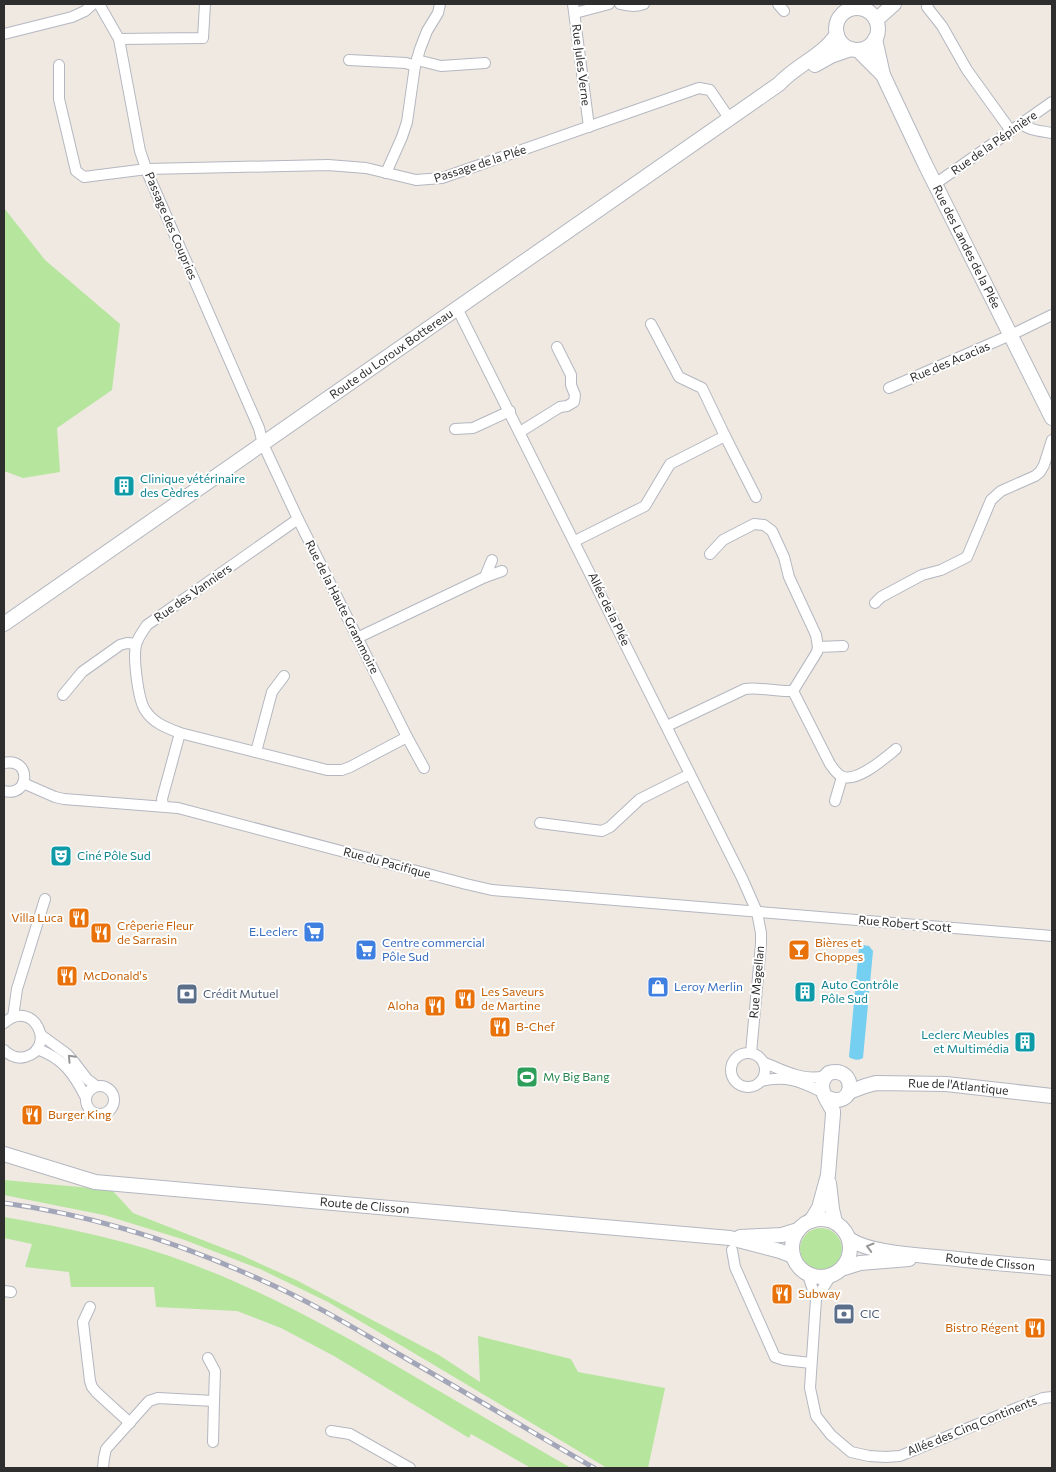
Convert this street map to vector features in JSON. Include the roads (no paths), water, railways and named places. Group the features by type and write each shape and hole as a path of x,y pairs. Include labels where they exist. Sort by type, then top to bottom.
{"main road":[{"path":"873,17 887,4"},
{"path":"873,17 894,4"},
{"path":"779,84 790,81 832,56 864,48 875,39 877,33 873,17 864,9 856,6 842,9 836,27 836,34 840,41 845,46 854,49"},
{"path":"779,84 787,75 826,47 836,34"},
{"name":"Rue des Landes de la Plée","path":"875,39 883,75 935,184 1052,418"},
{"name":"Rue des Landes de la Plée","path":"854,49 883,75"},
{"name":"Route du Loroux Bottereau","path":"4,624 779,84"},
{"path":"811,1221 819,1208 828,1175 833,1111 848,1089 844,1074 839,1072 825,1076 821,1086 833,1111"},
{"name":"Rue de l'Atlantique","path":"848,1089 876,1083 946,1084 1052,1096"},
{"path":"824,1094 833,1100 840,1100 848,1089"},
{"name":"Route de Clisson","path":"4,1154 95,1182 731,1244 780,1251 793,1256"},
{"path":"811,1221 819,1219 835,1222 828,1175"},
{"name":"Route de Clisson","path":"731,1244 782,1235 798,1230 804,1224 811,1221"},
{"name":"Route de Clisson","path":"835,1222 846,1232 849,1239 872,1248 927,1256 1052,1268"},
{"path":"798,1230 792,1246 796,1264 808,1275 830,1277"},
{"path":"844,1268 851,1252 849,1239"},
{"name":"Route de Clisson","path":"830,1277 844,1268 860,1264 927,1256"}],"street":[{"path":"4,34 72,17 85,11 93,4"},
{"name":"Passage des Coupries","path":"99,4 119,39 140,151 259,428 263,444"},
{"path":"119,39 203,38 204,4"},
{"path":"386,173 407,122 416,63 427,31 438,13 440,4"},
{"path":"574,8 609,4"},
{"path":"620,4 627,6 640,6 644,4"},
{"path":"928,4 927,7 942,26 966,70 1011,132"},
{"name":"Rue Jules Verne","path":"574,8 589,127"},
{"path":"349,60 441,66 485,63"},
{"name":"Passage de la Plée","path":"59,65 59,99 76,171 84,177 147,169 328,165 366,168 416,180 442,178 699,88 710,90 729,118"},
{"name":"Rue de la Pépinière","path":"935,184 1052,102"},
{"path":"1022,124 1036,130 1052,133"},
{"name":"Allée de la Plée","path":"457,308 667,726 757,912"},
{"name":"Rue des Acacias","path":"889,388 1052,315"},
{"path":"651,324 679,377 702,388 756,497"},
{"path":"520,432 560,407 574,402 571,385 572,375 557,347"},
{"path":"455,429 474,428 510,411"},
{"path":"575,541 645,506 670,464 725,436"},
{"path":"875,603 881,597 922,574 941,570 967,557 991,500 1001,491 1040,472 1052,440"},
{"name":"Rue de la Haute Grammoire","path":"263,444 298,519 424,768"},
{"name":"Rue des Vanniers","path":"136,644 140,634 147,625 298,519"},
{"path":"710,554 723,540 754,524 764,525 772,531 784,557 789,577 816,635 818,647 816,656 793,691"},
{"path":"485,577 492,560"},
{"path":"358,638 485,577 502,571"},
{"path":"63,695 82,672 120,645 128,643 136,644 134,657 140,697 144,709 152,719 180,734 326,770 342,770 350,767 407,737"},
{"path":"818,647 842,646"},
{"path":"256,752 272,692 284,676"},
{"path":"667,726 745,689 756,688 780,692 793,691"},
{"path":"793,691 830,764 842,777 851,778 875,767 896,749"},
{"path":"163,806 162,799 180,734"},
{"path":"4,763 14,763 21,768 24,774 21,786 15,791 4,791"},
{"path":"540,823 602,830 615,824 640,799 690,774"},
{"path":"835,801 842,777"},
{"name":"Rue du Pacifique","path":"23,783 64,799 178,808 482,888 757,912"},
{"path":"7,1019 46,899"},
{"name":"Rue Robert Scott","path":"757,912 1052,936"},
{"name":"Rue Magellan","path":"751,1053 761,944 757,912"},
{"path":"4,1064 17,1058 28,1056 37,1049 41,1034 39,1028 30,1018 19,1016 7,1019"},
{"path":"37,1049 50,1054 61,1062 80,1085 88,1107 94,1113 106,1113 112,1108 115,1100 113,1092 106,1087 96,1086 67,1054 41,1034"},
{"path":"4,1050 17,1058"},
{"path":"824,1094 805,1084 783,1078 772,1078 760,1081 753,1086 745,1086 738,1083 734,1078 732,1066 739,1056 751,1053 758,1056 763,1062 798,1076 810,1078 825,1076"},
{"path":"760,1081 765,1072 763,1062"},
{"path":"86,1098 96,1086"},
{"path":"731,1244 735,1266 775,1357 784,1360 812,1363"},
{"name":"Allée des Cinq Continents","path":"808,1275 816,1299 810,1388 816,1416 832,1435 851,1452 869,1456 900,1456 1019,1406 1043,1398 1052,1398"},
{"name":"Allée des Cinq Continents","path":"816,1299 830,1277"},
{"path":"90,1307 83,1322 92,1387 130,1423"},
{"path":"208,1358 215,1371 213,1442"},
{"path":"103,1468 106,1449 152,1399 214,1401"},
{"path":"331,1431 350,1434 410,1468"}],"water":[{"path":"863,945 869,946 873,951 863,1058 856,1060 849,1057 859,947"}],"railway":[{"path":"4,1203 70,1215 135,1232 199,1254 261,1280 335,1317 594,1468"}],"place":[{"name":"Clinique vétérinaire des Cèdres","path":"124,486"},
{"name":"Ciné Pôle Sud","path":"61,856"},
{"name":"Villa Luca","path":"79,918"},
{"name":"E.Leclerc","path":"314,932"},
{"name":"Crêperie Fleur de Sarrasin","path":"101,933"},
{"name":"Centre commercial Pôle Sud","path":"366,950"},
{"name":"Bières et Choppes","path":"799,950"},
{"name":"McDonald's","path":"67,976"},
{"name":"Leroy Merlin","path":"658,987"},
{"name":"Auto Contrôle Pôle Sud","path":"805,992"},
{"name":"Crédit Mutuel","path":"187,994"},
{"name":"Les Saveurs de Martine","path":"465,999"},
{"name":"Aloha","path":"435,1006"},
{"name":"B-Chef","path":"500,1027"},
{"name":"Leclerc Meubles et Multimédia","path":"1025,1042"},
{"name":"My Big Bang","path":"527,1077"},
{"name":"Burger King","path":"32,1115"},
{"name":"Subway","path":"782,1294"},
{"name":"CIC","path":"844,1314"},
{"name":"Bistro Régent","path":"1035,1328"}]}
